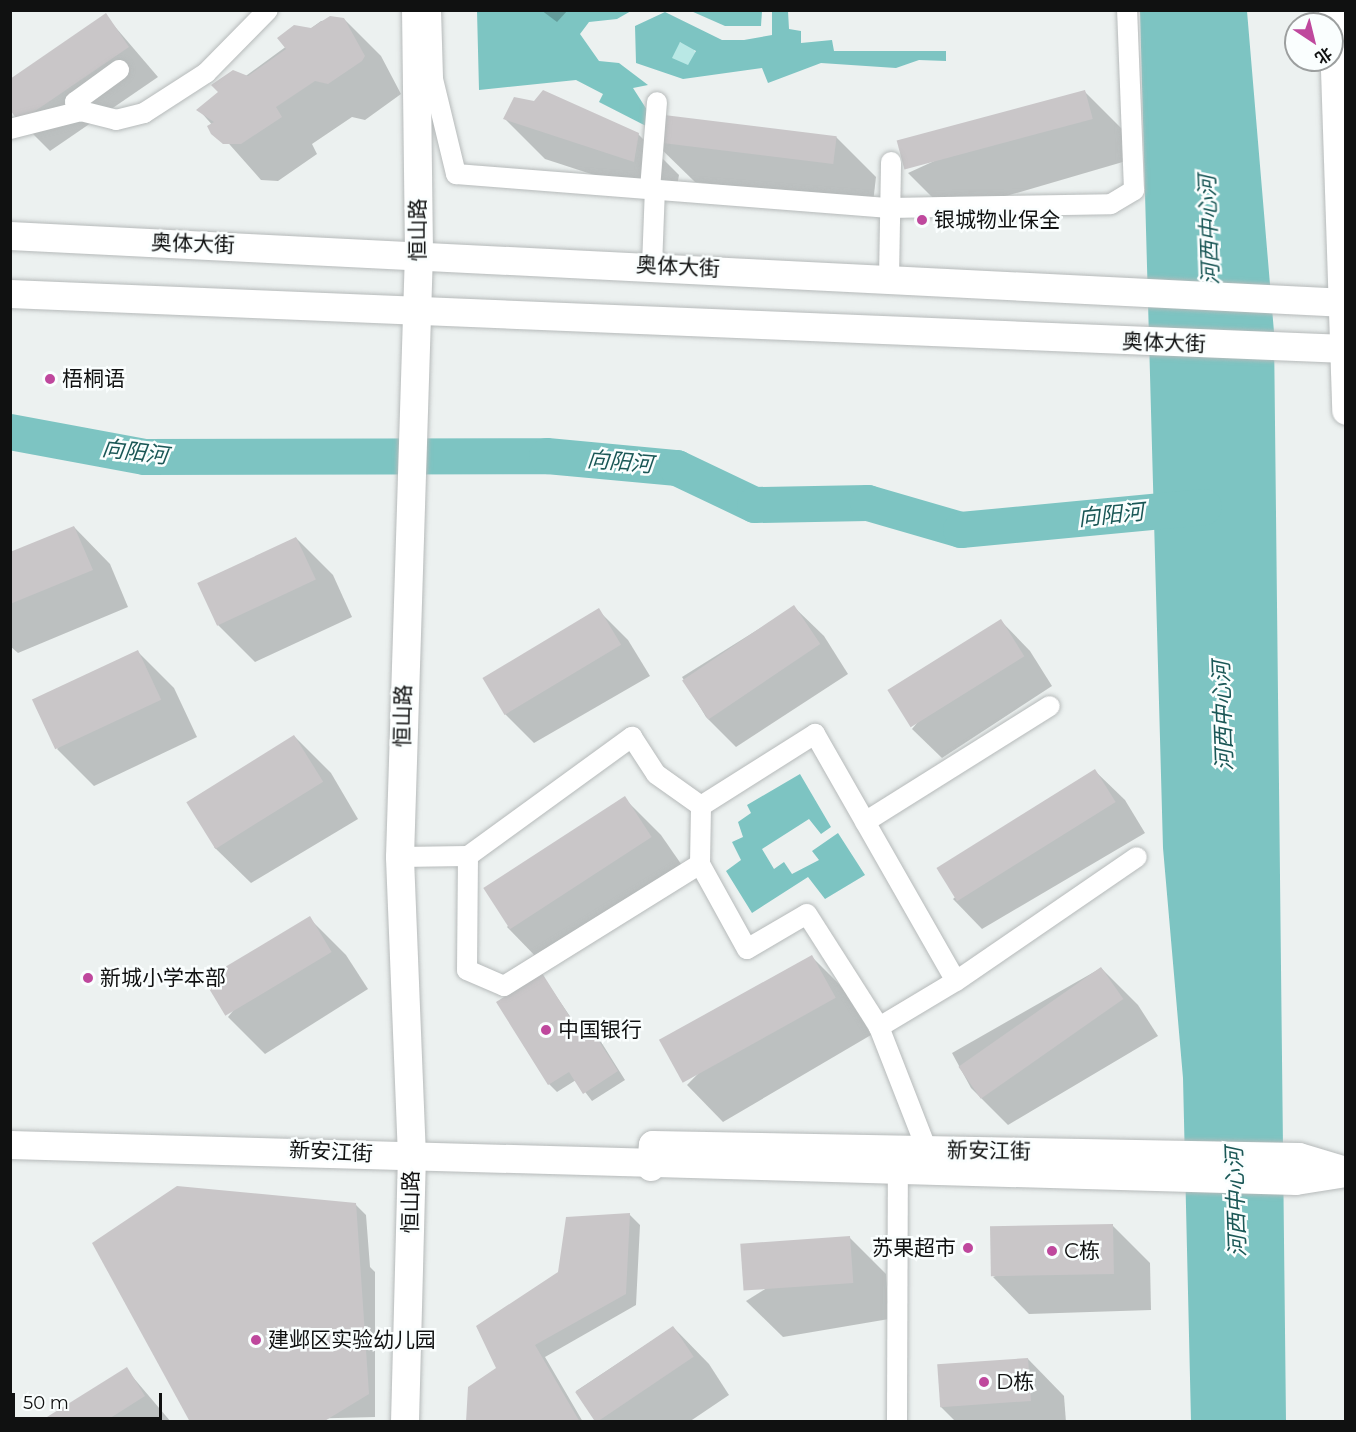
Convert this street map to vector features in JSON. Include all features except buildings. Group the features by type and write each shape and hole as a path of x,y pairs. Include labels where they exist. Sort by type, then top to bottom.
{"street":[{"path":"10,129 81,111 116,120 144,113 206,73 268,10"},
{"name":"恒山路","path":"405,1422 412,1157 400,857 418,253 416,10"},
{"path":"431,10 433,79 456,174 890,208 1100,205 1134,190 1127,10"},
{"path":"1333,10 1346,411"},
{"path":"81,111 75,102 119,70"},
{"path":"652,266 652,189 657,102"},
{"path":"889,279 891,162"},
{"name":"奥体大街","path":"10,236 418,253 1344,303"},
{"name":"奥体大街","path":"10,294 1150,343 1344,349"},
{"path":"865,822 1050,706"},
{"path":"701,806 815,734 956,981"},
{"path":"400,857 468,856 632,737 656,774 701,806"},
{"path":"701,806 700,864 747,949 807,914 879,1027 927,1150"},
{"path":"468,856 467,970 504,986 700,864"},
{"path":"879,1027 956,981 1137,857"},
{"name":"新安江街","path":"10,1145 294,1149 412,1157 651,1167 898,1172 1155,1165"},
{"name":"新安江街","path":"651,1167 653,1145 927,1150 1155,1165 1346,1172"},
{"path":"897,1422 898,1172"}],"shaded area":[{"path":"477,11 631,11 617,19 589,22 580,34 599,61 619,63 648,85 633,88 649,113 646,126 599,102 603,94 576,80 479,90"},
{"path":"691,11 762,11 761,26 725,26"},
{"path":"683,42 692,45 695,54 692,63 683,66 674,63 671,54 674,45"}],"water":[{"path":"772,11 788,11 789,29 801,31 801,43 832,40 834,51 946,51 946,61 919,60 896,68 821,63 768,83 762,68 683,79 636,63 635,26 665,12 722,40 744,40 772,35","holes":["680,42 696,51 688,65 672,58"]},
{"name":"河西中心河","path":"1140,11 1247,11 1274,332 1286,1421 1191,1421 1183,1078 1163,848"},
{"path":"800,774 831,827 821,834 809,819 762,849 774,869 784,862 792,874 819,860 812,851 838,833 865,875 825,899 808,877 752,913 726,871 741,860 732,842 743,837 738,822 751,813 747,805"}],"waterway":[{"name":"向阳河","path":"10,432 145,457 547,456 677,468 755,505 868,503 961,530 1204,507"}],"place":[{"name":"银城物业保全","path":"922,220"},
{"name":"梧桐语","path":"50,379"},
{"name":"新城小学本部","path":"88,978"},
{"name":"中国银行","path":"546,1030"},
{"name":"苏果超市","path":"968,1248"},
{"name":"C栋","path":"1052,1251"},
{"name":"建邺区实验幼儿园","path":"256,1340"},
{"name":"D栋","path":"984,1382"}]}
